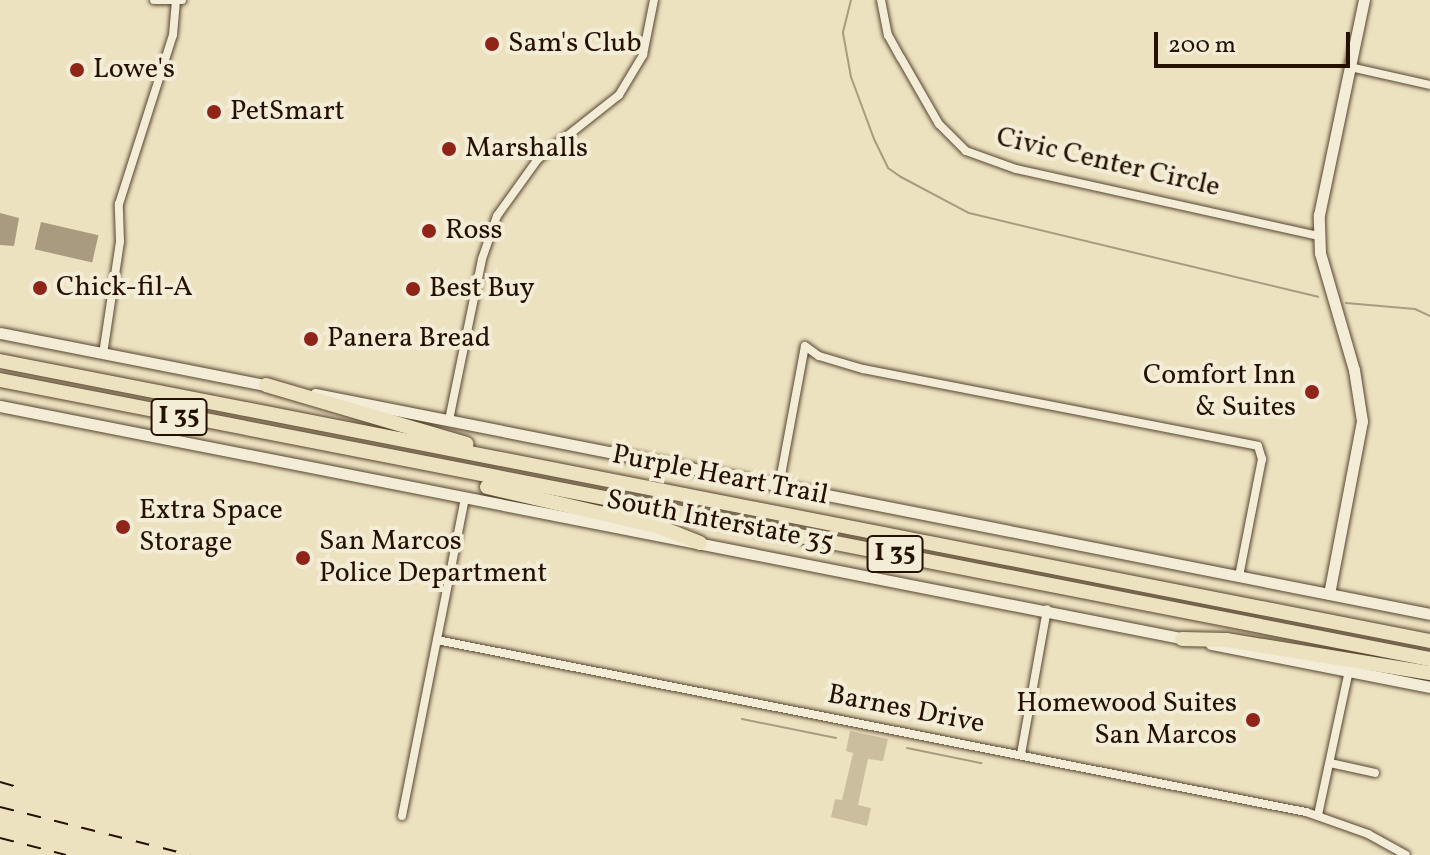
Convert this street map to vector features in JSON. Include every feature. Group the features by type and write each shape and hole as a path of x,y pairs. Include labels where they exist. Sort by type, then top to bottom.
{"highway":[{"name":"Purple Heart Trail","path":"0,361 1430,641"},
{"name":"Purple Heart Trail","path":"0,380 359,454 1430,659"},
{"path":"266,385 551,469"},
{"path":"359,454 660,527 700,543"},
{"path":"1182,639 1226,640 1430,673"}],"main road":[{"path":"1329,594 1362,421 1319,236 1322,198 1364,0"},
{"name":"South Interstate 35","path":"0,333 1430,614"},
{"name":"South Interstate 35","path":"0,406 1047,609 1182,639 1430,687"}],"street":[{"path":"103,354 120,241 119,204 173,35 179,1 154,0"},
{"path":"449,420 482,259 497,216 538,159 619,95 643,55 654,0"},
{"name":"Civic Center Circle","path":"881,0 888,35 939,124 966,151 1016,169 1319,236"},
{"path":"1350,67 1430,85"},
{"path":"779,486 805,346 819,356 863,369 1258,446 1262,459 1239,576"},
{"path":"402,816 465,498"},
{"path":"1021,754 1047,609"},
{"name":"Barnes Drive","path":"437,640 1318,815 1406,855"},
{"path":"1318,815 1349,671"},
{"path":"1330,763 1375,773"}],"shaded area":[{"path":"0,213 19,218 14,246 0,245"},
{"path":"41,222 98,235 92,263 35,249"},
{"path":"850,731 888,739 883,761 868,759 858,805 871,808 867,826 831,817 835,799 842,800 853,753 846,751"}],"waterway":[{"path":"851,0 843,33 851,77 888,168 901,177 969,213 1318,297"},
{"path":"1346,303 1415,309 1430,316"},
{"path":"742,719 836,738"},
{"path":"907,748 981,763"}],"railway":[{"path":"0,782 25,789"},
{"path":"0,807 190,855"},
{"path":"0,838 66,855"}],"place":[{"name":"Sam's Club","path":"492,44"},
{"name":"Lowe's","path":"77,70"},
{"name":"PetSmart","path":"214,112"},
{"name":"Marshalls","path":"449,149"},
{"name":"Ross","path":"429,231"},
{"name":"Chick-fil-A","path":"40,288"},
{"name":"Best Buy","path":"413,289"},
{"name":"Panera Bread","path":"311,339"},
{"name":"Comfort Inn & Suites","path":"1312,392"},
{"name":"Extra Space Storage","path":"123,527"},
{"name":"San Marcos Police Department","path":"303,558"},
{"name":"Homewood Suites San Marcos","path":"1253,720"}]}
